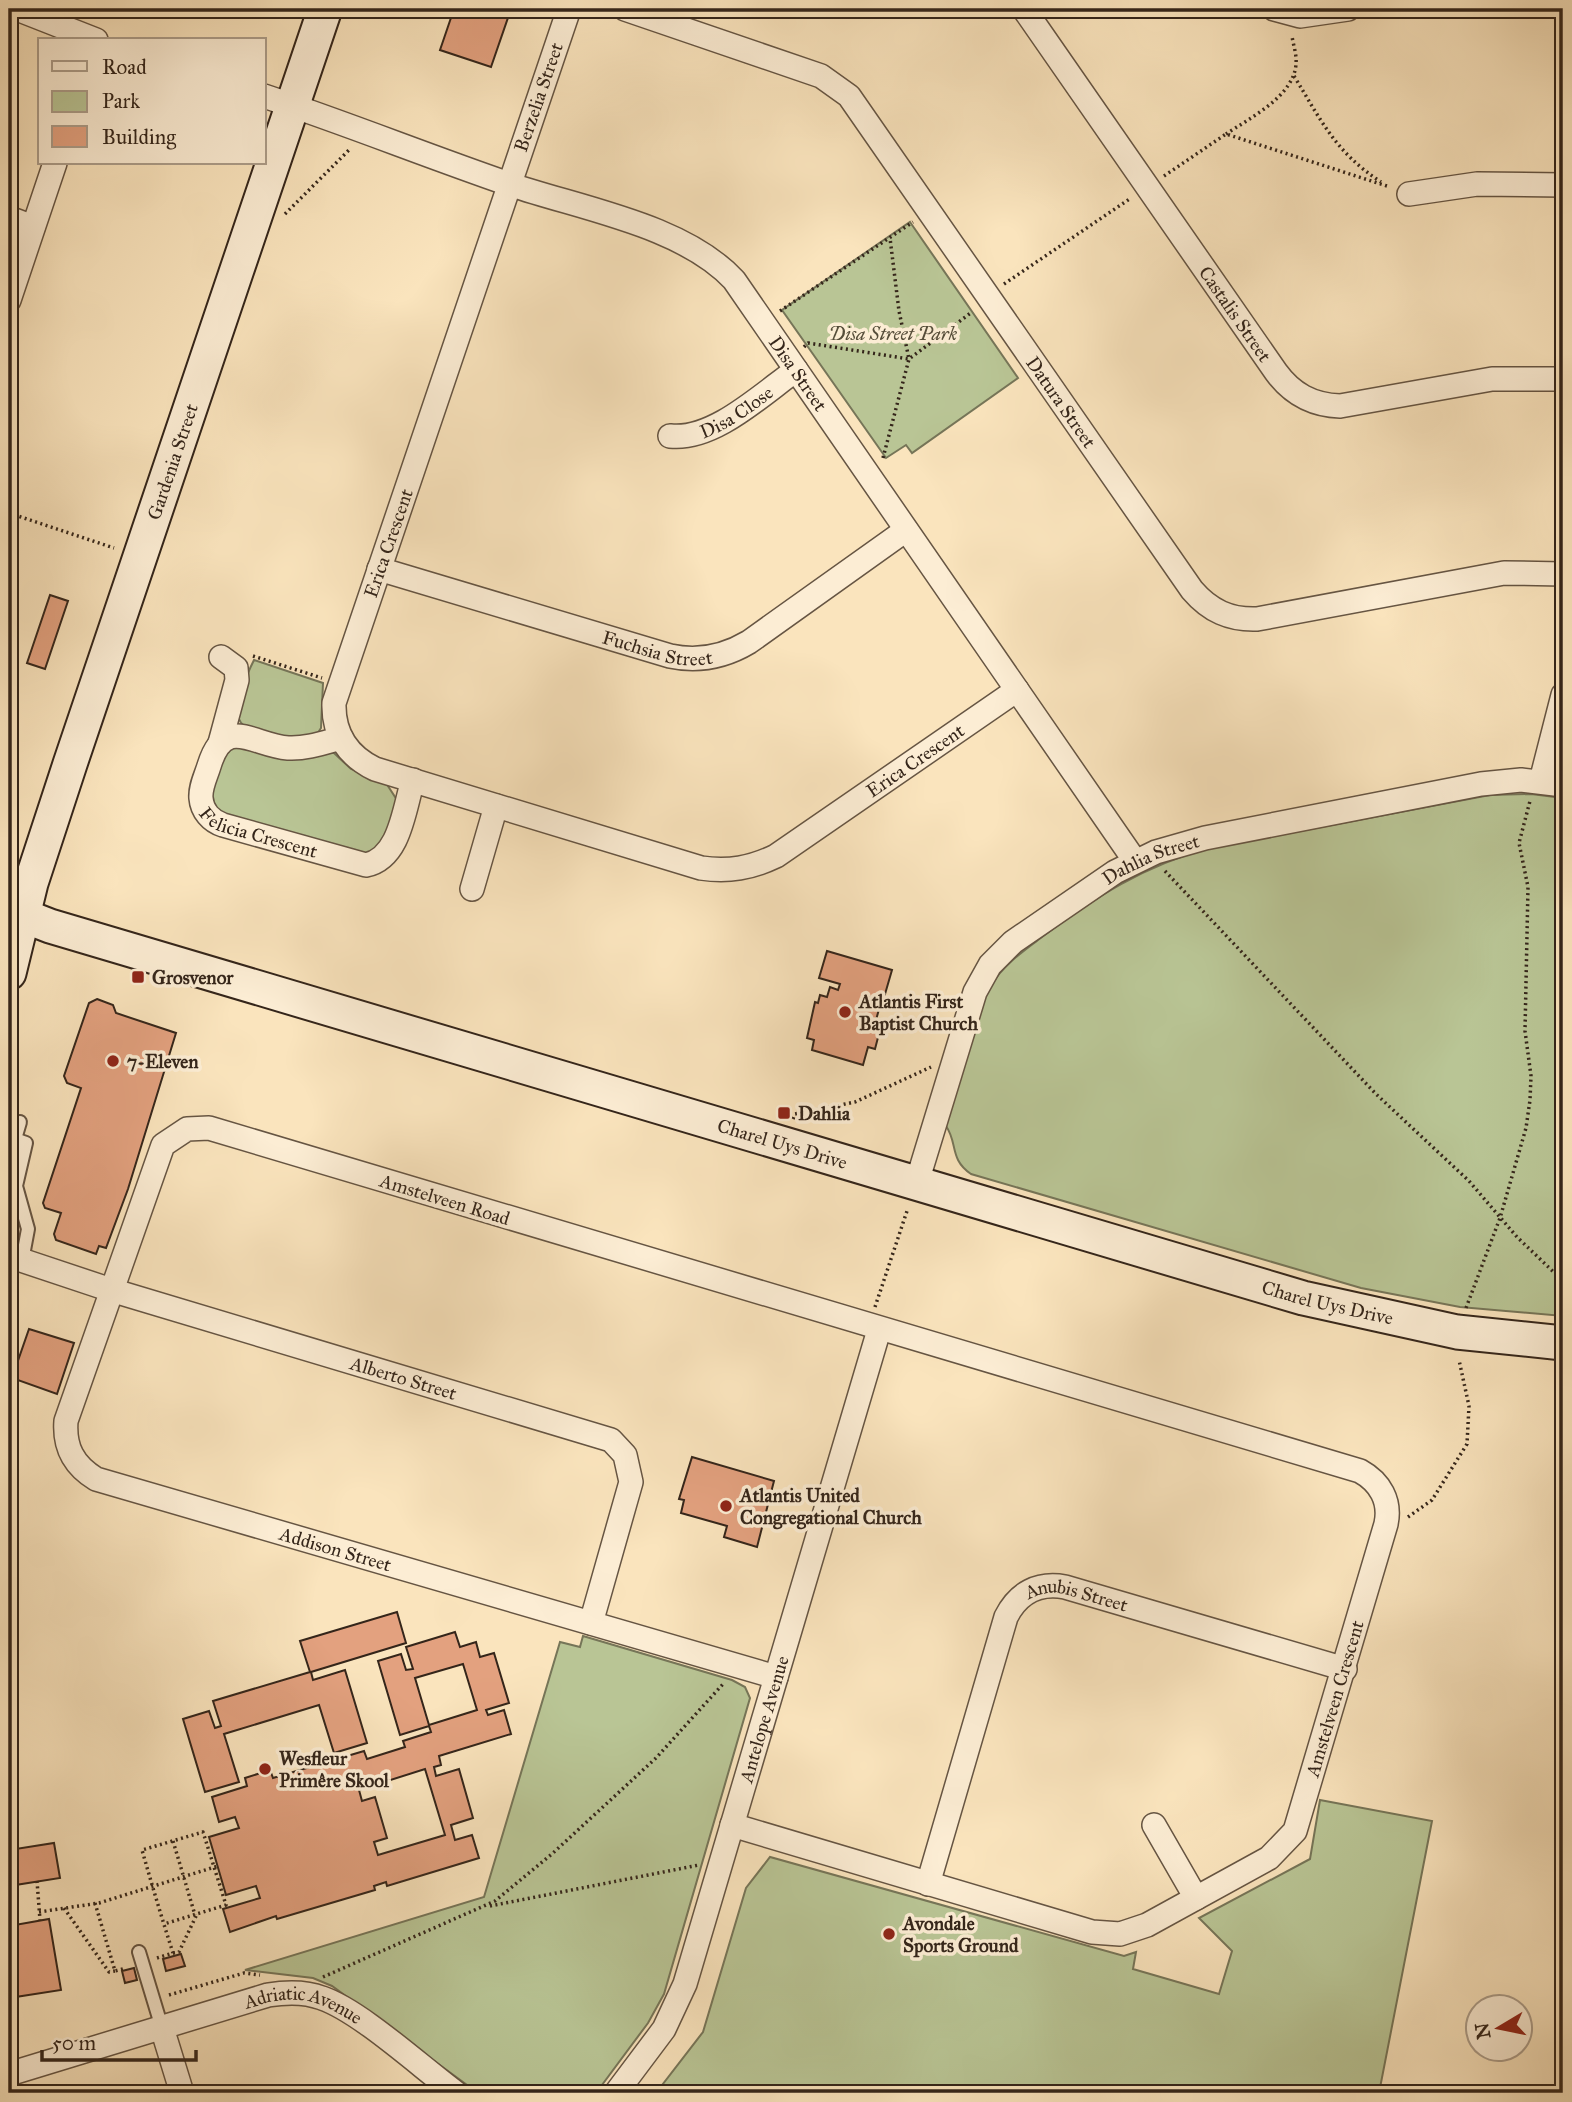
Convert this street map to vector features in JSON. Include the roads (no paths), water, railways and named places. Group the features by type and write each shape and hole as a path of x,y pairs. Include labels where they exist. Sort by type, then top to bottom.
{"main road":[{"name":"Gardenia Street","path":"266,140 278,101 325,9"},
{"name":"Gardenia Street","path":"9,973 16,913 31,883 139,558 259,164"},
{"name":"Charel Uys Drive","path":"16,913 50,926 1303,1298 1457,1332 1563,1343"}],"street":[{"path":"18,9 91,38"},
{"name":"Berzelia Street","path":"508,184 569,9"},
{"name":"Datura Street","path":"625,9 831,81 849,96 1192,590 1219,613 1257,619 1504,573 1563,574"},
{"name":"Castalis Street","path":"1024,9 1284,383 1307,400 1339,406 1492,379 1563,379"},
{"path":"1280,11 1314,15 1348,9"},
{"name":"Disa Street","path":"278,101 508,184 686,243 724,270 763,322 1017,690 1146,856"},
{"path":"9,300 55,164"},
{"name":"Erica Crescent","path":"508,184 341,682 334,715 341,738 365,764 701,868 745,868 776,856 1017,690"},
{"path":"1409,194 1477,184 1563,185"},
{"path":"9,218 33,227"},
{"name":"Disa Close","path":"670,436 688,438 708,432 793,366"},
{"name":"Fuchsia Street","path":"379,569 670,656 696,659 723,654 749,642 906,530"},
{"path":"220,743 237,680 236,668 221,657"},
{"path":"1552,783 1563,695"},
{"path":"220,743 240,735 292,748 341,738"},
{"name":"Felicia Crescent","path":"220,743 213,753 201,790 203,807 212,819 223,825 359,865 373,864 388,853 413,780"},
{"name":"Dahlia Street","path":"917,1182 975,992 1001,953 1096,884 1146,856 1205,838 1481,784 1552,783"},
{"path":"472,889 496,806"},
{"name":"Amstelveen Road","path":"111,1290 158,1153 177,1133 198,1127 874,1328"},
{"name":"Alberto Street","path":"15,1258 111,1290 611,1440 625,1455 631,1482 591,1623"},
{"name":"Addison Street","path":"111,1290 66,1421 66,1444 77,1464 96,1479 776,1677"},
{"name":"Amstelveen Crescent","path":"732,1825 1106,1935 1134,1931 1269,1858 1295,1830 1345,1669 1388,1511 1376,1483 1360,1471 874,1328"},
{"name":"Antelope Avenue","path":"616,2093 676,2008 776,1677 874,1328"},
{"name":"Anubis Street","path":"928,1884 1006,1617 1015,1602 1028,1591 1046,1585 1065,1587 1345,1669"},
{"path":"1154,1825 1196,1898"},
{"name":"Adriatic Avenue","path":"9,2074 268,1995 306,1994 345,2008 456,2093"},
{"path":"162,2028 182,2093"}],"lane":[{"path":"15,1258 28,1229 16,1186 20,1122"},
{"path":"141,1957 162,2028"}],"place":[{"name":"Grosvenor","path":"138,977"},
{"name":"Atlantis First Baptist Church","path":"845,1012"},
{"name":"7-Eleven","path":"113,1061"},
{"name":"Dahlia","path":"784,1113"},
{"name":"Atlantis United Congregational Church","path":"726,1506"},
{"name":"Wesfleur Primêre Skool","path":"265,1769"},
{"name":"Avondale Sports Ground","path":"889,1934"}],"park label":[{"name":"Disa Street Park","path":"893,333"}]}
